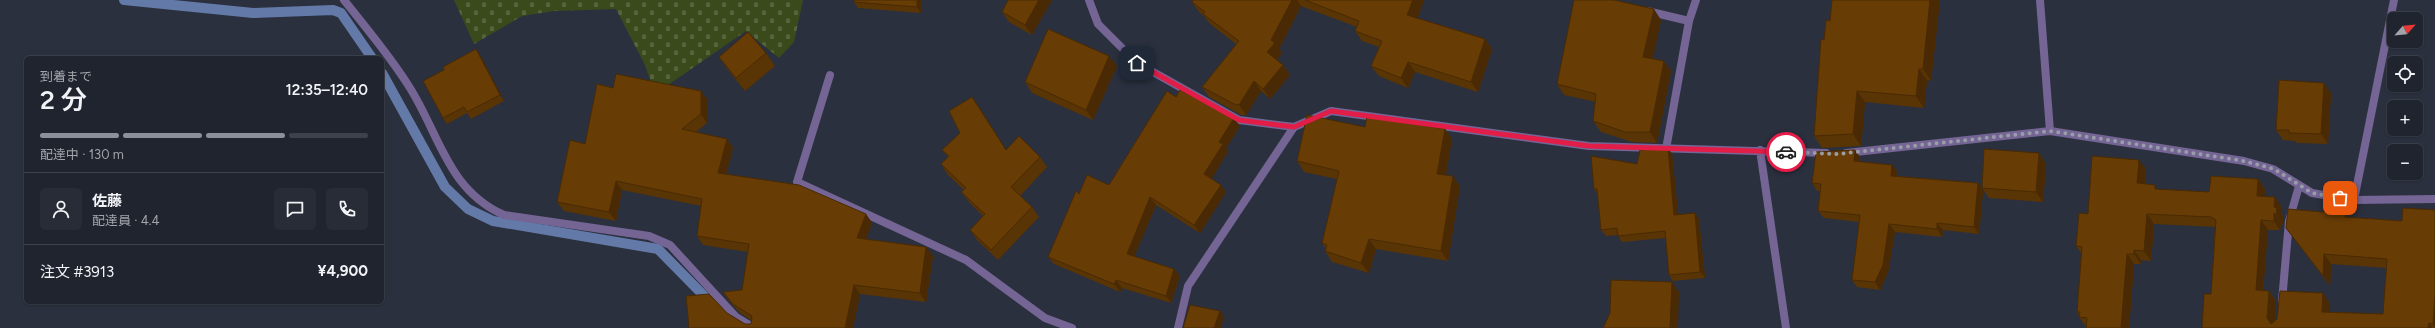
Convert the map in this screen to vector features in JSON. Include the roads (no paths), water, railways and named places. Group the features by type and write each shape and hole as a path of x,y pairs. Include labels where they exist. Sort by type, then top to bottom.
{"street":[{"path":"344,0 399,71 411,90 446,159 469,192 489,208 504,215 649,236 660,240 670,245 736,317 754,328"},
{"path":"1088,0 1098,24 1137,63 1239,120 1294,127 1331,111 1589,146 1760,150 1838,154 2050,131 2244,161 2274,169 2312,193 2354,200 2435,199"},
{"path":"1666,148 1689,21 1696,0"},
{"path":"2040,0 2050,131"},
{"path":"2354,200 2394,0"},
{"path":"1636,8 1689,21"},
{"path":"830,75 797,182 966,260 1045,318 1072,328"},
{"path":"1178,328 1188,286 1294,127"},
{"path":"1760,150 1786,328"},
{"path":"2281,313 2289,221 2299,186"}],"waterway":[{"path":"124,0 253,13 333,10 341,13 371,56"},
{"path":"384,77 445,187 468,209 493,221 658,249 712,304"}]}
